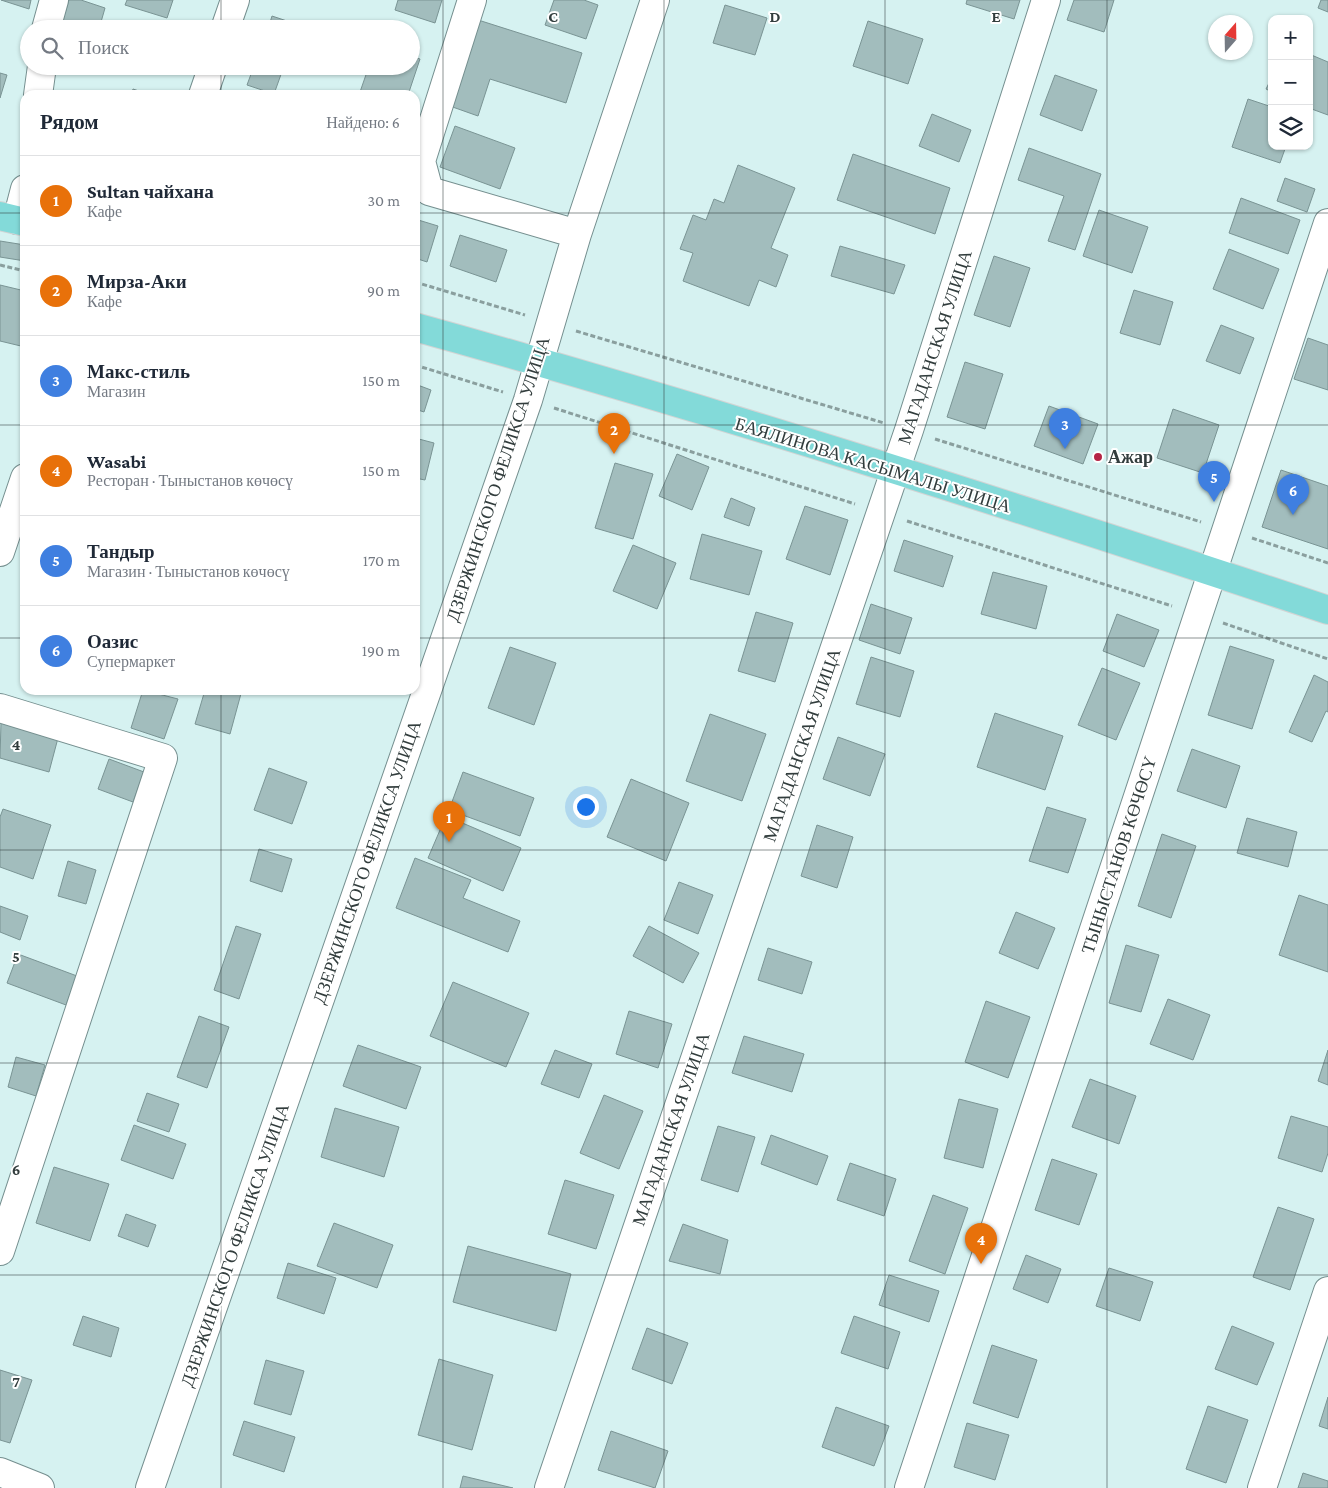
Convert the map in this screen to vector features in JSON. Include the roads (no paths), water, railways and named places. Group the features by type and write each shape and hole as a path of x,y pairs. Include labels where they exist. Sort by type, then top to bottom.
{"main road":[{"name":"БАЯЛИНОВА КАСЫМАЛЫ УЛИЦА","path":"420,327 539,361 896,471 1328,610"}],"street":[{"path":"48,20 54,0"},
{"path":"228,20 235,0"},
{"path":"472,0 421,161 429,191 577,234"},
{"name":"ДЗЕРЖИНСКОГО ФЕЛИКСА УЛИЦА","path":"150,1488 528,400 577,234 655,0"},
{"name":"МАГАДАНСКАЯ УЛИЦА","path":"549,1488 896,471 1046,0"},
{"path":"39,90 41,75"},
{"path":"205,90 209,75"},
{"path":"14,220 20,203"},
{"name":"ТЫНЫСТАНОВ КӨЧӨСҮ","path":"908,1488 1328,222"},
{"path":"0,552 20,493"},
{"path":"0,708 163,758 0,1251"},
{"path":"1262,1488 1328,1290"},
{"path":"0,1472 40,1488"}],"place":[{"name":"Макс-стиль","path":"1065,449"},
{"name":"Мирза-Аки","path":"614,454"},
{"name":"Ажар","path":"1098,457"},
{"name":"Тандыр","path":"1214,502"},
{"name":"Оазис","path":"1293,515"},
{"name":"Sultan чайхана","path":"449,842"},
{"name":"Wasabi","path":"981,1264"}]}
